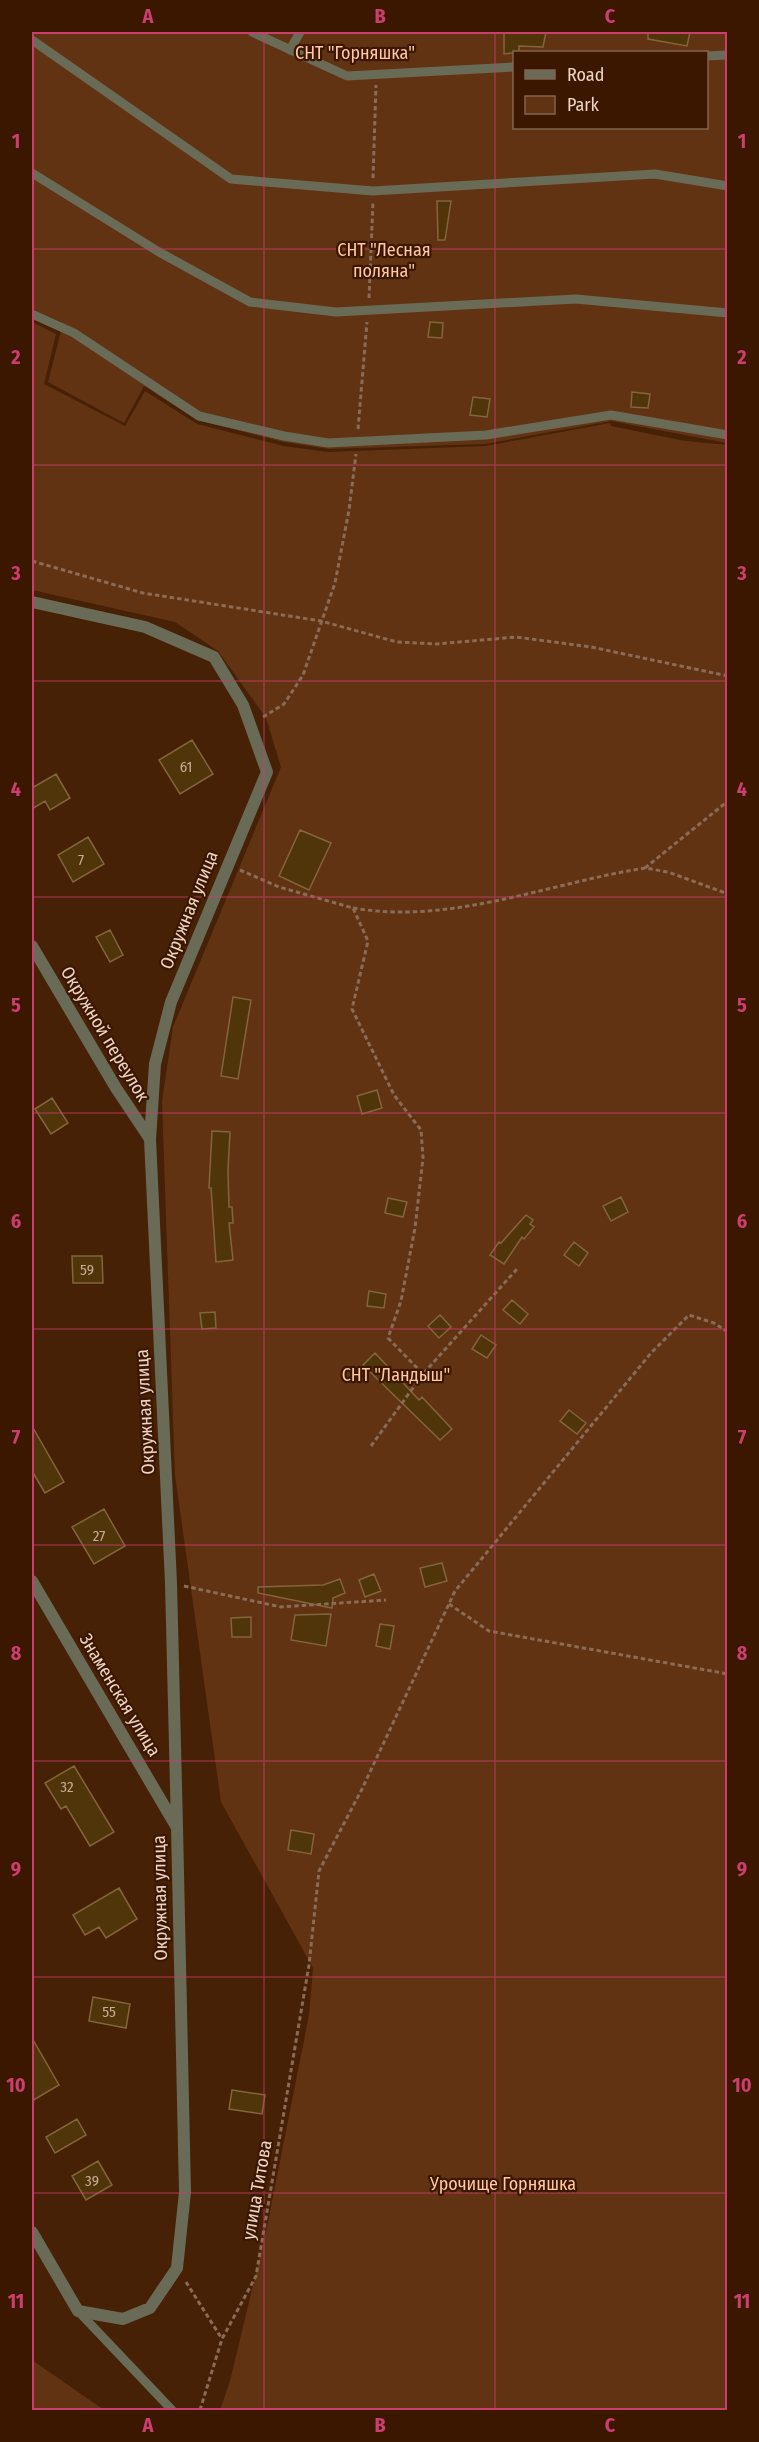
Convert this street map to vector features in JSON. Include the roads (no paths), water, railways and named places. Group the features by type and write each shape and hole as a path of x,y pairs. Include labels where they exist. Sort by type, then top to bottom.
{"street":[{"name":"Окружная улица","path":"32,602 145,627 213,657 243,705 267,772 171,1002 155,1064 150,1139 171,1583 177,1827 185,2192 177,2268 150,2308 123,2319 78,2311"},
{"name":"Окружной переулок","path":"32,946 116,1088 150,1139"},
{"name":"Знаменская улица","path":"32,1581 177,1827"},
{"path":"32,2232 78,2311"}],"lane":[{"path":"252,32 347,76 513,67"},
{"path":"290,51 300,32"},
{"path":"32,40 231,179 373,191 655,174 728,186"},
{"path":"708,56 728,55"},
{"path":"32,173 159,252 250,302 336,312 576,298 728,313"},
{"path":"32,314 74,333 199,416 284,436 328,443 486,435 611,415 728,435"},
{"path":"78,2311 172,2410"}],"park label":[{"name":"СНТ \"Горняшка\"","path":"355,53"},
{"name":"СНТ \"Лесная поляна\"","path":"384,260"},
{"name":"СНТ \"Ландыш\"","path":"396,1375"},
{"name":"Урочище Горняшка","path":"503,2184"}]}
